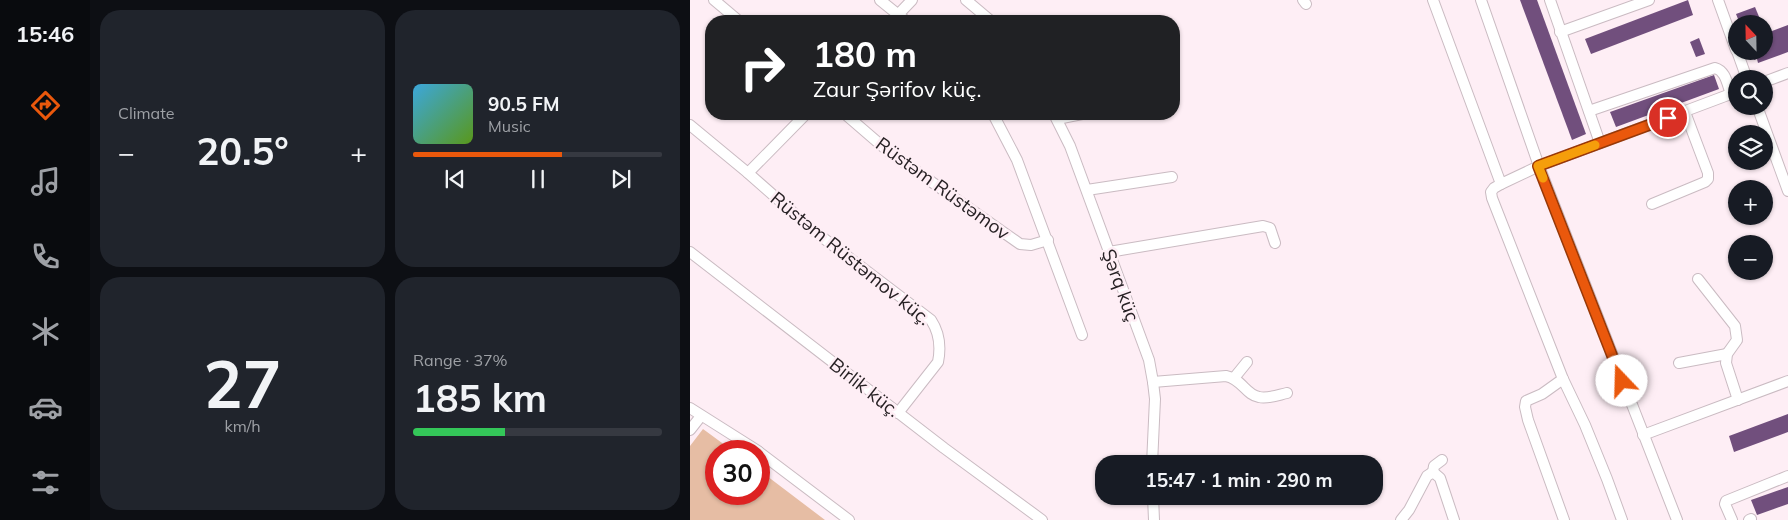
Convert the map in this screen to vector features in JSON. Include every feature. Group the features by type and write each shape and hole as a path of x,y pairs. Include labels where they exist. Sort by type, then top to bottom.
{"street":[{"path":"714,0 732,15"},
{"path":"880,0 895,15"},
{"path":"902,15 912,0"},
{"path":"966,0 984,15"},
{"path":"1433,0 1501,184"},
{"path":"1482,0 1538,166 1677,520"},
{"path":"1550,0 1600,143"},
{"path":"1560,32 1649,0"},
{"path":"1718,0 1728,28"},
{"path":"1589,111 1715,68 1723,73 1728,82"},
{"path":"1773,78 1788,72"},
{"path":"1622,520 1585,425 1563,379 1491,192 1501,184 1538,166 1728,95"},
{"path":"1652,204 1705,182 1708,179 1708,174 1685,112"},
{"path":"1760,115 1788,191"},
{"path":"748,173 800,120"},
{"name":"Rüstəm Rüstəmov","path":"852,120 889,152 1020,244 1031,245 1048,240"},
{"name":"Rüstəm Rüstəmov","path":"996,120 1018,160 1082,335"},
{"name":"Şərq küç","path":"1057,120 1070,146 1087,190 1149,360 1154,382 1155,399 1152,455"},
{"name":"Rüstəm Rüstəmov küç.","path":"690,125 827,242 932,320 936,329 940,352 938,362 898,413"},
{"path":"1087,190 1172,177"},
{"path":"1109,252 1263,226 1270,228 1275,243"},
{"name":"Birlik küç.","path":"690,252 898,413 1042,520"},
{"path":"1679,363 1726,354 1737,340 1735,326 1698,279"},
{"path":"1726,354 1728,370 1738,400"},
{"path":"1234,378 1247,362"},
{"path":"1154,382 1226,376 1234,378 1256,397 1266,398 1287,393"},
{"path":"1563,379 1526,401 1525,407 1564,520"},
{"path":"1643,434 1788,381"},
{"path":"690,408 741,440"},
{"path":"690,430 701,416"},
{"path":"770,459 849,520"},
{"path":"1401,520 1427,476 1433,472 1434,466 1442,460"},
{"path":"1433,472 1440,478 1454,520"},
{"path":"1732,520 1726,501 1788,476"},
{"path":"1153,505 1154,520"}],"shaded area":[{"path":"703,429 718,440 705,440 705,505 770,505 770,478 825,520 690,520 690,446"}],"building":[{"path":"1520,0 1537,0 1586,134 1572,140"},
{"path":"1688,0 1693,15 1591,54 1585,39"},
{"path":"1755,7 1758,15 1736,15"},
{"path":"1788,25 1788,52 1773,58 1773,31"},
{"path":"1699,38 1705,54 1696,57 1690,42"},
{"path":"1714,75 1719,89 1616,127 1610,112"},
{"path":"1788,414 1788,432 1734,452 1729,436"},
{"path":"1788,487 1788,504 1757,515 1751,500"}],"slow traffic":[{"path":"1543,178 1538,166 1595,145"}],"route":[{"path":"1622,381 1538,166 1668,118"}]}
